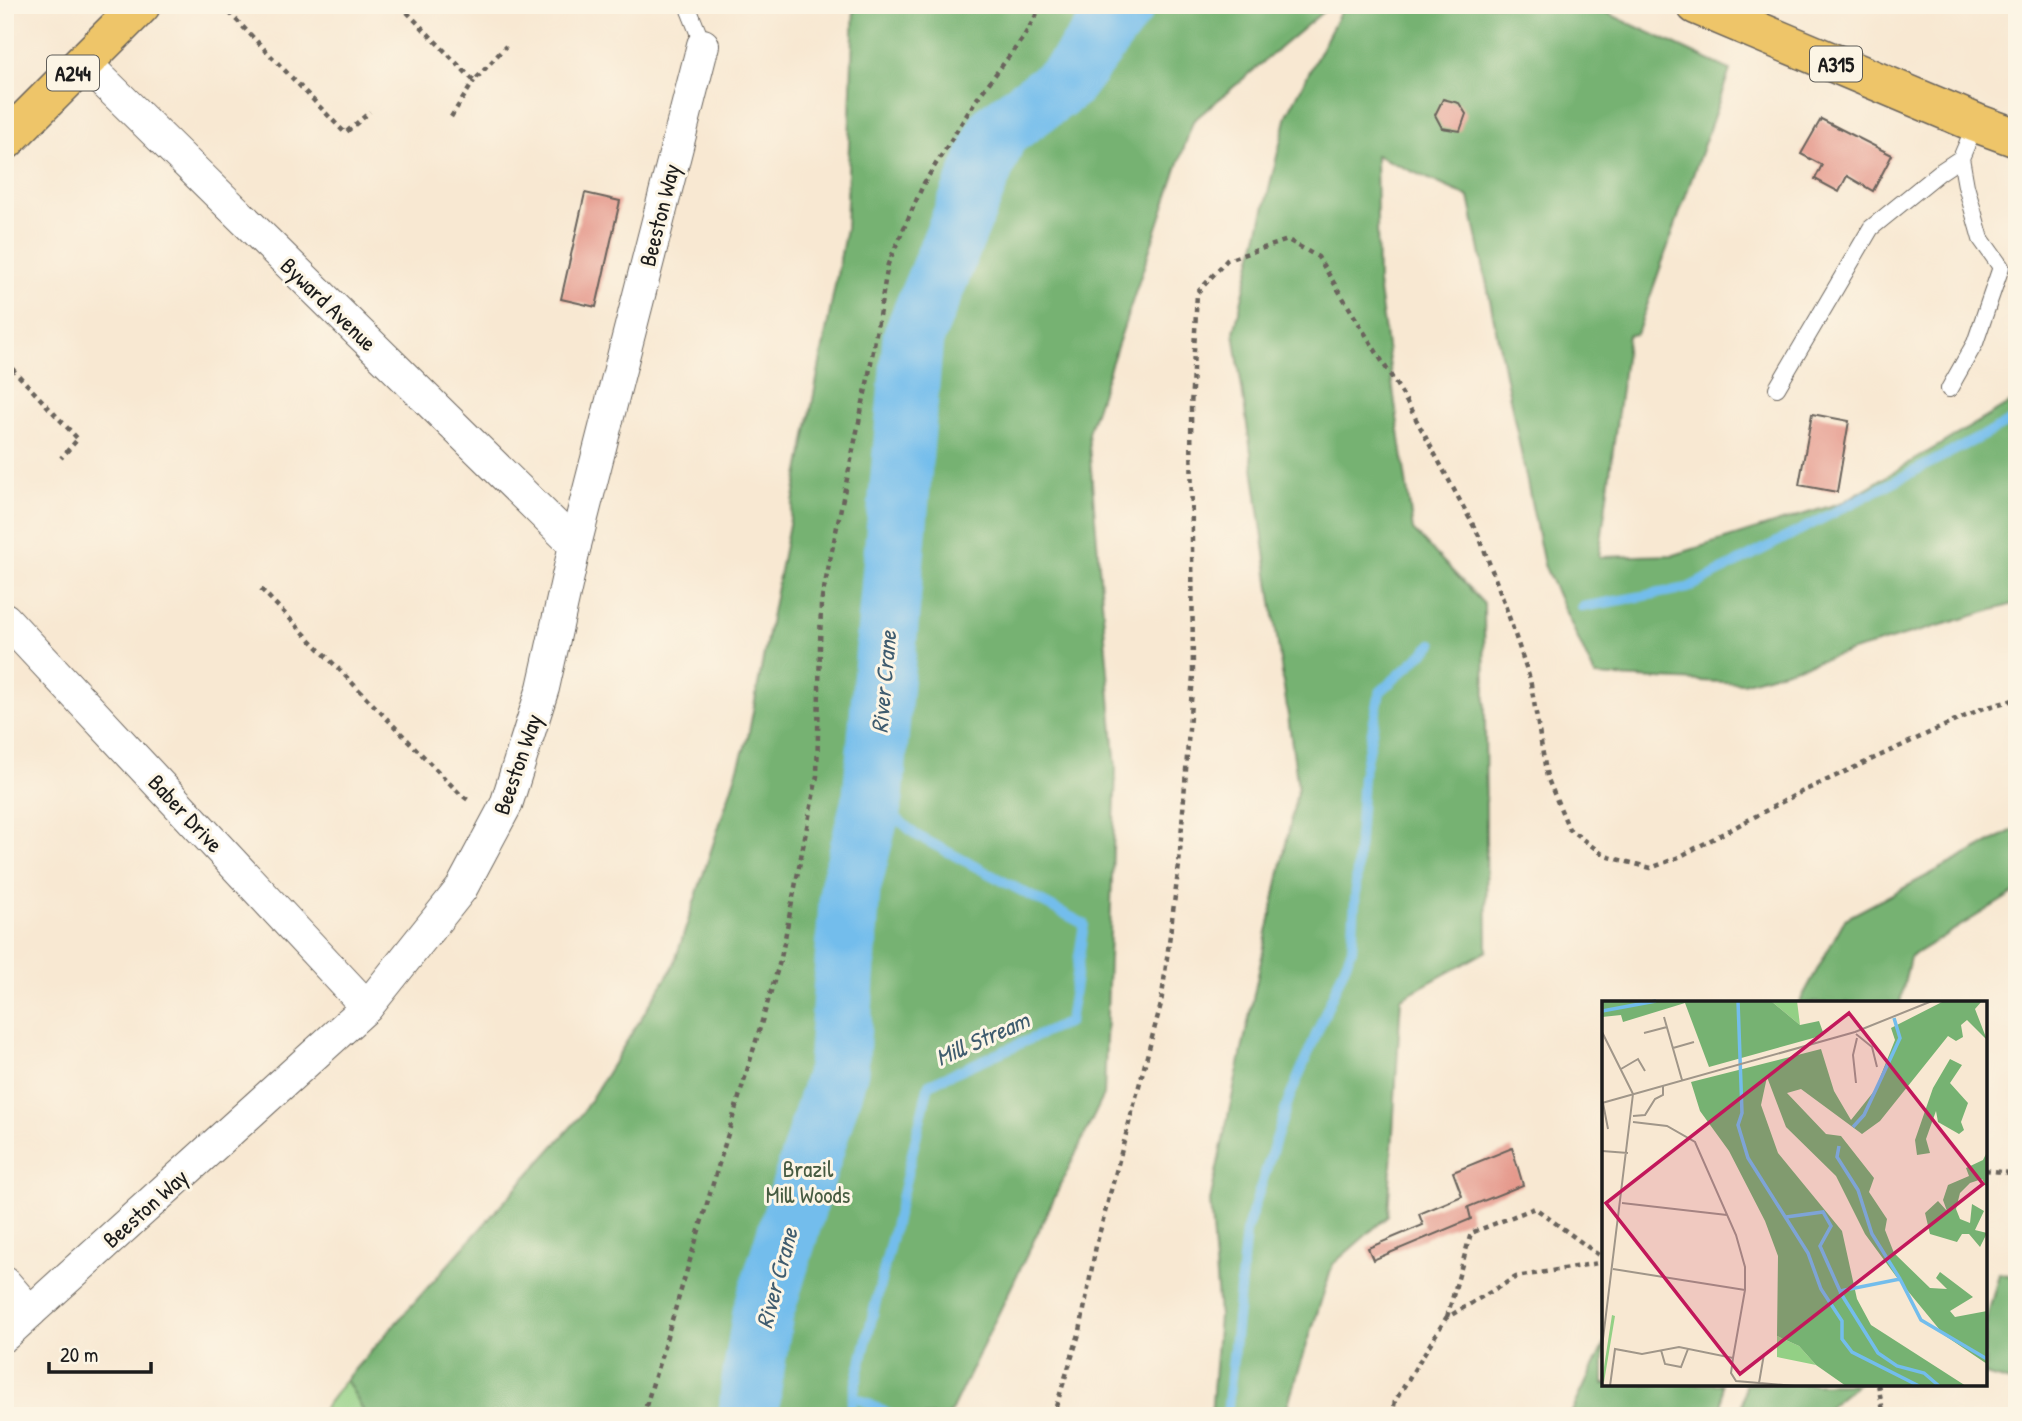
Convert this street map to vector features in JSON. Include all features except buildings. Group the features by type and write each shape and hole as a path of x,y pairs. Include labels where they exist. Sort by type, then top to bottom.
{"main road":[{"name":"A244","path":"5,141 141,5"},
{"name":"A315","path":"1696,5 2017,138"}],"street":[{"name":"Beeston Way","path":"5,1335 367,1007 461,889 506,805 543,688 575,545 703,45"},
{"name":"Byward Avenue","path":"83,62 575,545"},
{"name":"Baber Drive","path":"5,619 367,1007"},
{"path":"5,1283 30,1312"}],"lane":[{"path":"687,5 703,45"},
{"path":"1777,388 1871,228 1961,158 1976,123"},
{"path":"1949,389 1975,343 2001,267 1981,239 1961,158"}],"path":[{"path":"222,5 345,133 370,112"},
{"path":"400,5 474,81"},
{"path":"643,1416 780,958 817,776 821,603 869,374 888,264 924,183 976,100 1023,38 1042,5"},
{"path":"451,117 474,81 506,46"},
{"path":"1053,1416 1080,1331 1096,1246 1161,1004 1179,865 1193,676 1191,408 1197,293 1227,260 1288,240 1318,257 1404,397 1479,536 1530,679 1547,776 1569,829 1605,856 1651,868 1679,857 1799,793 1981,709 2017,699"},
{"path":"5,361 78,439 61,458"},
{"path":"261,589 460,794 497,821"},
{"path":"1987,1170 2017,1174"},
{"path":"1392,1416 1395,1401 1446,1318 1472,1233 1535,1208 1602,1259"},
{"path":"1446,1318 1516,1277 1602,1261"},
{"path":"1878,1386 1884,1416"},
{"path":"2007,1416 2017,1396"}],"green space":[{"name":"Brazil Mill Woods","path":"854,5 1331,5 1193,121 1088,433 1116,769 1104,1095 949,1416 366,1416 346,1379 579,1118 673,967 748,737 846,228"},
{"path":"1344,5 1590,5 1730,70 1637,334 1628,335 1599,557 1674,555 1843,502 2017,399 2017,603 1743,683 1595,676 1544,565 1469,197 1376,155 1378,283 1413,530 1484,604 1487,951 1401,998 1388,1216 1333,1264 1284,1416 1211,1416 1219,1316 1210,1201 1298,787 1234,332 1287,115"},
{"path":"2017,828 2017,891 1910,957 1900,1001 1800,1001 1845,919"},
{"path":"1999,1273 2017,1277 2017,1384 1987,1376 1987,1318"},
{"path":"1602,1348 1602,1386 1722,1386 1722,1416 1570,1416"},
{"path":"346,1379 366,1416 318,1416"},
{"path":"1745,1386 1854,1386 1817,1416 1727,1416 1742,1407"}],"waterway":[{"name":"River Crane","path":"749,1416 763,1313 838,1070 850,889 873,797 913,338 998,131 1067,81 1124,5"},
{"path":"1582,607 1688,588 2017,418"},
{"path":"1227,1416 1246,1232 1289,1099 1352,949 1363,776 1380,692 1433,644"},
{"name":"Mill Stream","path":"873,797 916,835 1084,924 1069,1022 929,1084 853,1396 893,1416"},
{"path":"849,1416 853,1396"}]}
